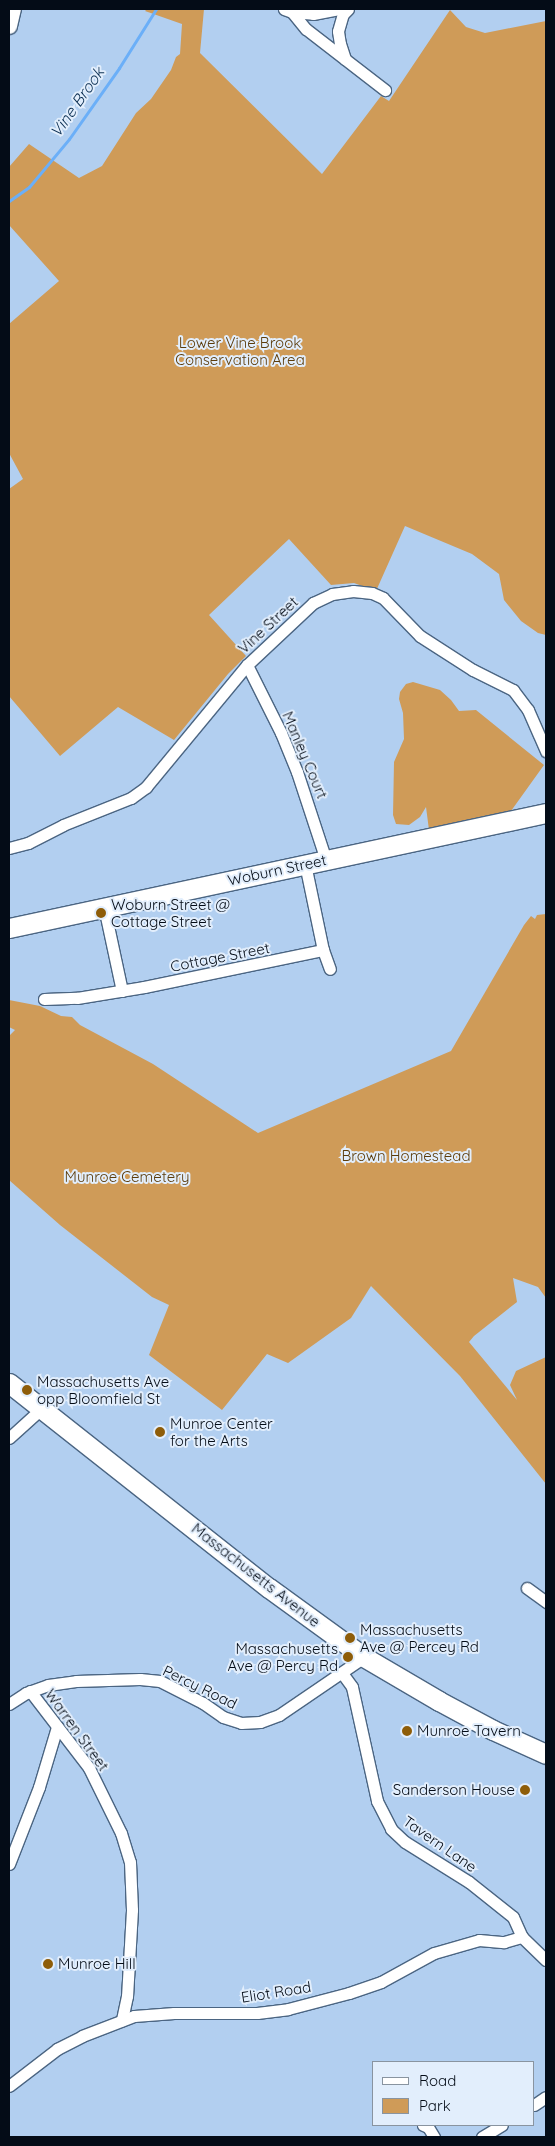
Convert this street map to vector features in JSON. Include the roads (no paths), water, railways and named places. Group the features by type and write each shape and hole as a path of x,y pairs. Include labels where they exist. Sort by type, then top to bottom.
{"main road":[{"name":"Woburn Street","path":"9,928 546,813"},
{"name":"Massachusetts Avenue","path":"9,1383 269,1588 364,1657 439,1702 493,1730 545,1751"}],"street":[{"path":"9,26 13,9"},
{"path":"288,10 313,14 338,9"},
{"path":"345,59 338,31 343,14 348,9"},
{"path":"288,10 306,29 385,90"},
{"name":"Vine Street","path":"9,848 28,843 63,825 131,798 146,787 246,665 313,603 332,594 353,591 372,593 388,603 420,636 473,670 513,690 528,710 546,751"},
{"name":"Manley Court","path":"246,665 281,733 298,772 326,860"},
{"path":"305,864 323,950 330,969"},
{"path":"104,907 122,991"},
{"name":"Cottage Street","path":"44,1000 77,998 122,991 323,950"},
{"path":"9,1438 41,1408"},
{"path":"527,1588 546,1602"},
{"name":"Percy Road","path":"9,1704 30,1692 48,1685 76,1681 140,1679 160,1681 203,1703 223,1717 241,1723 260,1722 279,1715 364,1657"},
{"name":"Tavern Lane","path":"342,1673 352,1686 377,1801 392,1829 405,1842 469,1882 513,1917 522,1937"},
{"name":"Warren Street","path":"30,1692 89,1768 122,1833 130,1862 132,1910 127,1996 122,2020"},
{"path":"9,1864 39,1787 57,1727"},
{"path":"522,1937 546,1960"},
{"name":"Eliot Road","path":"9,2086 58,2049 82,2036 134,2016 248,2013 288,2009 382,1982 434,1953 456,1945 479,1940 504,1942 522,1937"},
{"path":"535,2104 546,2097"},
{"path":"482,2137 500,2126"}],"waterway":[{"name":"Vine Brook","path":"9,201 29,187 69,139 119,68 156,9"}],"place":[{"name":"Woburn Street @ Cottage Street","path":"101,913"},
{"name":"Massachusetts Ave opp Bloomfield St","path":"27,1390"},
{"name":"Munroe Center for the Arts","path":"160,1432"},
{"name":"Massachusetts Ave @ Percey Rd","path":"350,1638"},
{"name":"Massachusetts Ave @ Percy Rd","path":"348,1657"},
{"name":"Munroe Tavern","path":"407,1731"},
{"name":"Sanderson House","path":"525,1790"},
{"name":"Munroe Hill","path":"48,1964"}],"park label":[{"name":"Lower Vine Brook Conservation Area","path":"240,350"},
{"name":"Brown Homestead","path":"406,1156"},
{"name":"Munroe Cemetery","path":"127,1177"}]}
